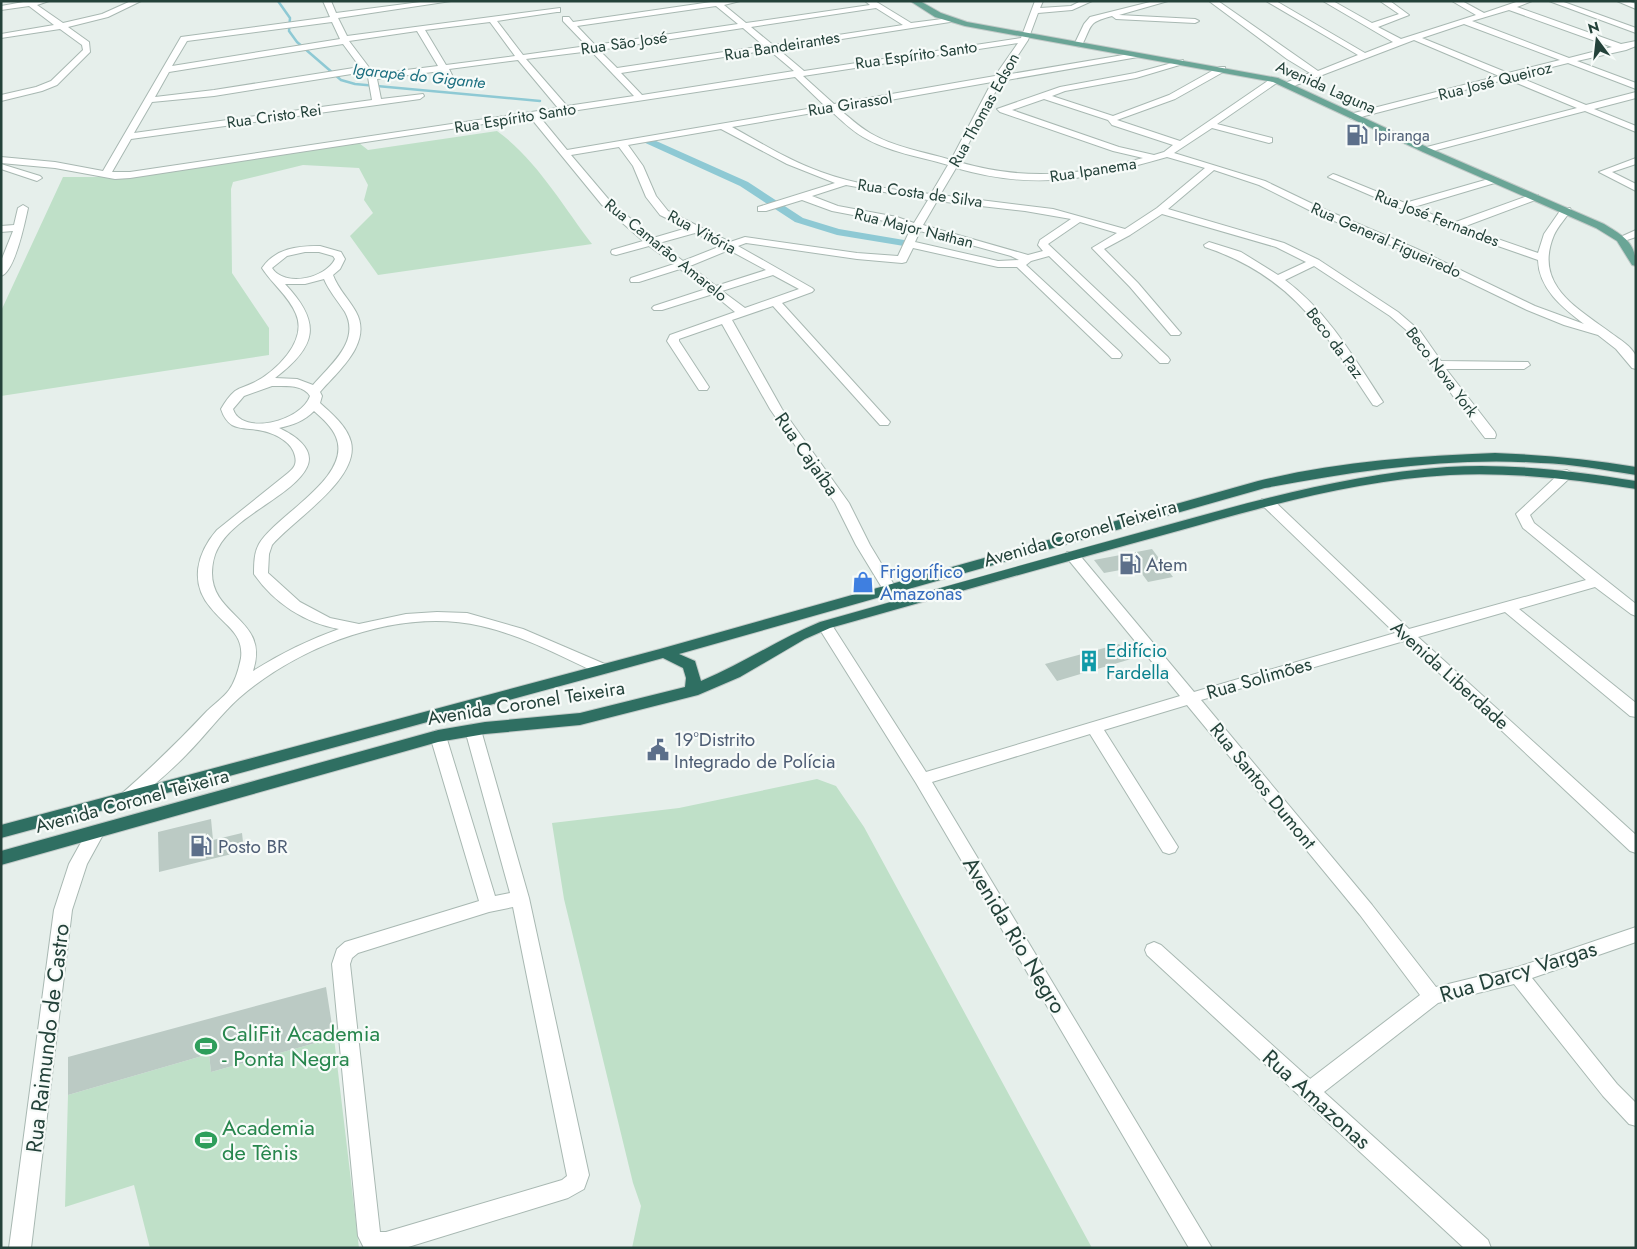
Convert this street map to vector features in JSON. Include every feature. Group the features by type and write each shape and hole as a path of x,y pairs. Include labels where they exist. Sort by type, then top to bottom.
{"highway":[{"name":"Avenida Coronel Teixeira","path":"1,832 125,800 664,652 1263,484 1328,472 1436,458 1498,457 1561,461 1636,471"},
{"name":"Avenida Coronel Teixeira","path":"1,858 438,736 473,730 580,719 692,691 734,673 800,636 825,625 1072,554 1317,490 1407,475 1450,471 1567,474 1636,485"},
{"path":"664,652 690,665 694,678 692,691"}],"main road":[{"name":"Avenida Laguna","path":"914,1 950,20 1026,38 1222,69 1275,80 1426,150 1566,210 1609,231 1621,240 1636,263"}],"street":[{"path":"1,8 46,1"},
{"path":"1,36 60,26 106,15 138,1"},
{"path":"327,1 345,40 372,77 376,102"},
{"path":"106,174 182,41 191,38 282,27 334,17 448,1"},
{"path":"546,1 557,10 640,98"},
{"path":"571,25 736,1"},
{"name":"Rua Thomas Edson","path":"734,244 749,240 823,252 902,260 917,227 953,165 997,80 1026,38 1039,1"},
{"path":"1036,11 1072,8 1088,1"},
{"path":"1078,45 1088,24 1093,19 1164,1"},
{"path":"1213,1 1290,57 1317,74"},
{"path":"1270,1 1363,56"},
{"path":"1327,1 1400,42"},
{"path":"1372,26 1406,15 1384,1"},
{"path":"1456,1 1482,15"},
{"path":"1553,1 1636,32"},
{"path":"1621,1 1636,7"},
{"path":"1288,85 1413,37 1524,2"},
{"name":"Rua Ipanema","path":"720,3 773,48 831,107 868,136 953,165 1003,176 1058,178 1113,169 1167,154 1212,125 1275,80"},
{"path":"1,98 51,85 86,52 86,44 31,4"},
{"path":"872,4 910,26"},
{"name":"Rua São José","path":"372,77 593,48 872,4"},
{"path":"1509,7 1636,52"},
{"path":"165,70 345,40 557,10"},
{"path":"1102,16 1195,21"},
{"path":"492,19 520,58 565,110"},
{"name":"Rua Bandeirantes","path":"614,71 950,20"},
{"path":"1464,21 1636,86"},
{"path":"420,29 450,79"},
{"path":"1413,37 1636,129"},
{"name":"Rua Espírito Santo","path":"1,160 55,165 106,174 145,173 1026,38"},
{"name":"Rua José Queiroz","path":"1353,116 1512,77 1636,43"},
{"name":"Rua Girassol","path":"566,153 1135,55"},
{"path":"1003,110 1063,88 1136,75 1180,62"},
{"path":"148,100 214,93 366,69"},
{"path":"1042,95 1113,119 1172,97 1222,69"},
{"path":"1426,150 1636,95"},
{"name":"Rua Cristo Rei","path":"128,137 420,96"},
{"path":"985,103 1116,149 1155,158"},
{"name":"Rua Camarão Amarelo","path":"533,115 606,203 651,242 744,313"},
{"path":"1113,119 1112,121 1115,123 1182,145"},
{"path":"1212,125 1270,140"},
{"name":"Rua Costa de Silva","path":"724,126 803,168 845,182 888,192 980,202 1079,218 1126,233"},
{"name":"Rua Vitória","path":"622,144 638,166 651,198 657,206 674,219 734,244 775,271 807,288 807,292 776,303"},
{"name":"Rua General Figueiredo","path":"1167,154 1262,183 1315,209 1413,251 1531,308 1568,323 1602,332"},
{"path":"1634,186 1604,172 1636,161"},
{"path":"1,166 38,178"},
{"path":"1175,333 1134,285 1097,248 1126,233 1161,210 1212,167"},
{"name":"Rua José Fernandes","path":"1333,177 1453,227 1541,258"},
{"path":"1404,207 1496,180"},
{"path":"762,209 845,182"},
{"name":"Rua Major Nathan","path":"802,196 836,209 897,220 1015,254 1024,262 1026,272 1116,355"},
{"path":"1453,227 1534,197"},
{"path":"1,273 16,240 23,208"},
{"name":"Beco Nova York","path":"1161,210 1280,245 1315,262 1404,322 1416,333 1437,365 1490,436"},
{"path":"1566,210 1552,227 1541,258 1545,277 1553,292 1620,346 1636,365"},
{"path":"1079,218 1043,244 1164,360"},
{"path":"1,229 19,228"},
{"path":"616,252 696,229"},
{"path":"1621,240 1636,233"},
{"path":"635,280 683,265 734,244"},
{"path":"910,244 998,264 1024,262 1052,252"},
{"name":"Beco da Paz","path":"1209,244 1229,249 1249,259 1278,279 1308,306 1328,330 1377,402"},
{"path":"258,385 294,356 304,339 304,320 296,304 268,272 267,268 270,262 285,253 320,248 337,254 340,259 340,264 326,274 297,281 281,280 273,277"},
{"path":"1278,279 1315,262"},
{"path":"658,308 775,271"},
{"path":"265,427 294,421 310,411 314,398 356,337 357,325 352,314 334,292 326,274"},
{"path":"703,387 673,340 674,337 776,303 884,422"},
{"name":"Rua Cajaíba","path":"726,320 776,409 842,503 862,545 889,588"},
{"path":"1437,365 1524,365"},
{"path":"235,693 244,677 248,662 247,641 238,625 212,601 205,584 205,562 211,547 228,528 286,482 298,471 302,464 298,446 286,436 265,427 241,424 228,415 227,408 237,395 258,385 272,382 295,382 307,386 340,432 345,445 342,464 333,479 265,545 261,560 261,574 274,589 302,611 320,620 360,628"},
{"path":"1567,474 1523,514 1528,525 1597,582 1636,611"},
{"name":"Avenida Liberdade","path":"1267,502 1406,635 1476,697 1636,846"},
{"name":"Rua Santos Dumont","path":"1072,554 1359,902 1432,996"},
{"name":"Rua Solimões","path":"922,779 1093,726 1406,635 1509,608 1597,582"},
{"path":"1509,608 1636,712"},
{"path":"125,800 179,752 235,693 287,658 314,644 360,628 420,618 468,618 494,624 557,648 602,669"},
{"name":"Avenida Rio Negro","path":"825,625 922,779 1201,1248"},
{"path":"1093,726 1169,848"},
{"path":"473,730 520,898 578,1175 576,1182 568,1188 386,1243 374,1243 369,1236 341,964 344,954 352,947 489,905 520,898"},
{"path":"438,736 489,905"},
{"name":"Rua Raimundo de Castro","path":"20,1248 63,910 78,864 95,833"},
{"name":"Rua Darcy Vargas","path":"1309,1092 1432,996 1518,975 1636,934"},
{"name":"Rua Amazonas","path":"1154,950 1480,1248"},
{"path":"1518,975 1610,1090 1636,1117"}],"green space":[{"path":"497,131 511,142 537,169 592,244 378,275 350,236 373,213 364,200 368,185 359,168 303,165 233,182 231,189 232,273 269,328 269,355 1,396 1,311 63,177 131,177 359,143 368,150"},
{"path":"817,779 836,786 864,827 1092,1248 632,1248 641,1206 633,1183 564,899 552,823 679,808"},
{"name":"Academia de Tênis","path":"334,1038 359,1248 150,1248 134,1185 65,1207 68,1095 209,1054 211,1072"}],"building":[{"name":"Atem","path":"1152,549 1173,577 1148,582 1137,567 1104,573 1094,560"},
{"name":"Edifício Fardella","path":"1119,644 1131,659 1057,681 1045,664"},
{"name":"Posto BR","path":"211,819 213,840 242,833 244,851 159,872 158,832"},
{"name":"CaliFit Academia - Ponta Negra","path":"326,987 334,1038 211,1072 209,1054 68,1095 68,1057"}],"waterway":[{"name":"Igarapé do Gigante","path":"278,1 290,18 289,31 297,42 341,80 355,84 540,101"},
{"path":"645,139 744,184 799,220 837,232 910,244"}],"place":[{"name":"Ipiranga","path":"1357,135"},
{"name":"Atem","path":"1130,564"},
{"name":"Frigorífico Amazonas","path":"863,582"},
{"name":"Edifício Fardella","path":"1089,661"},
{"name":"19°Distrito Integrado de Polícia","path":"658,750"},
{"name":"Posto BR","path":"201,846"},
{"name":"CaliFit Academia - Ponta Negra","path":"206,1046"},
{"name":"Academia de Tênis","path":"206,1140"}]}
